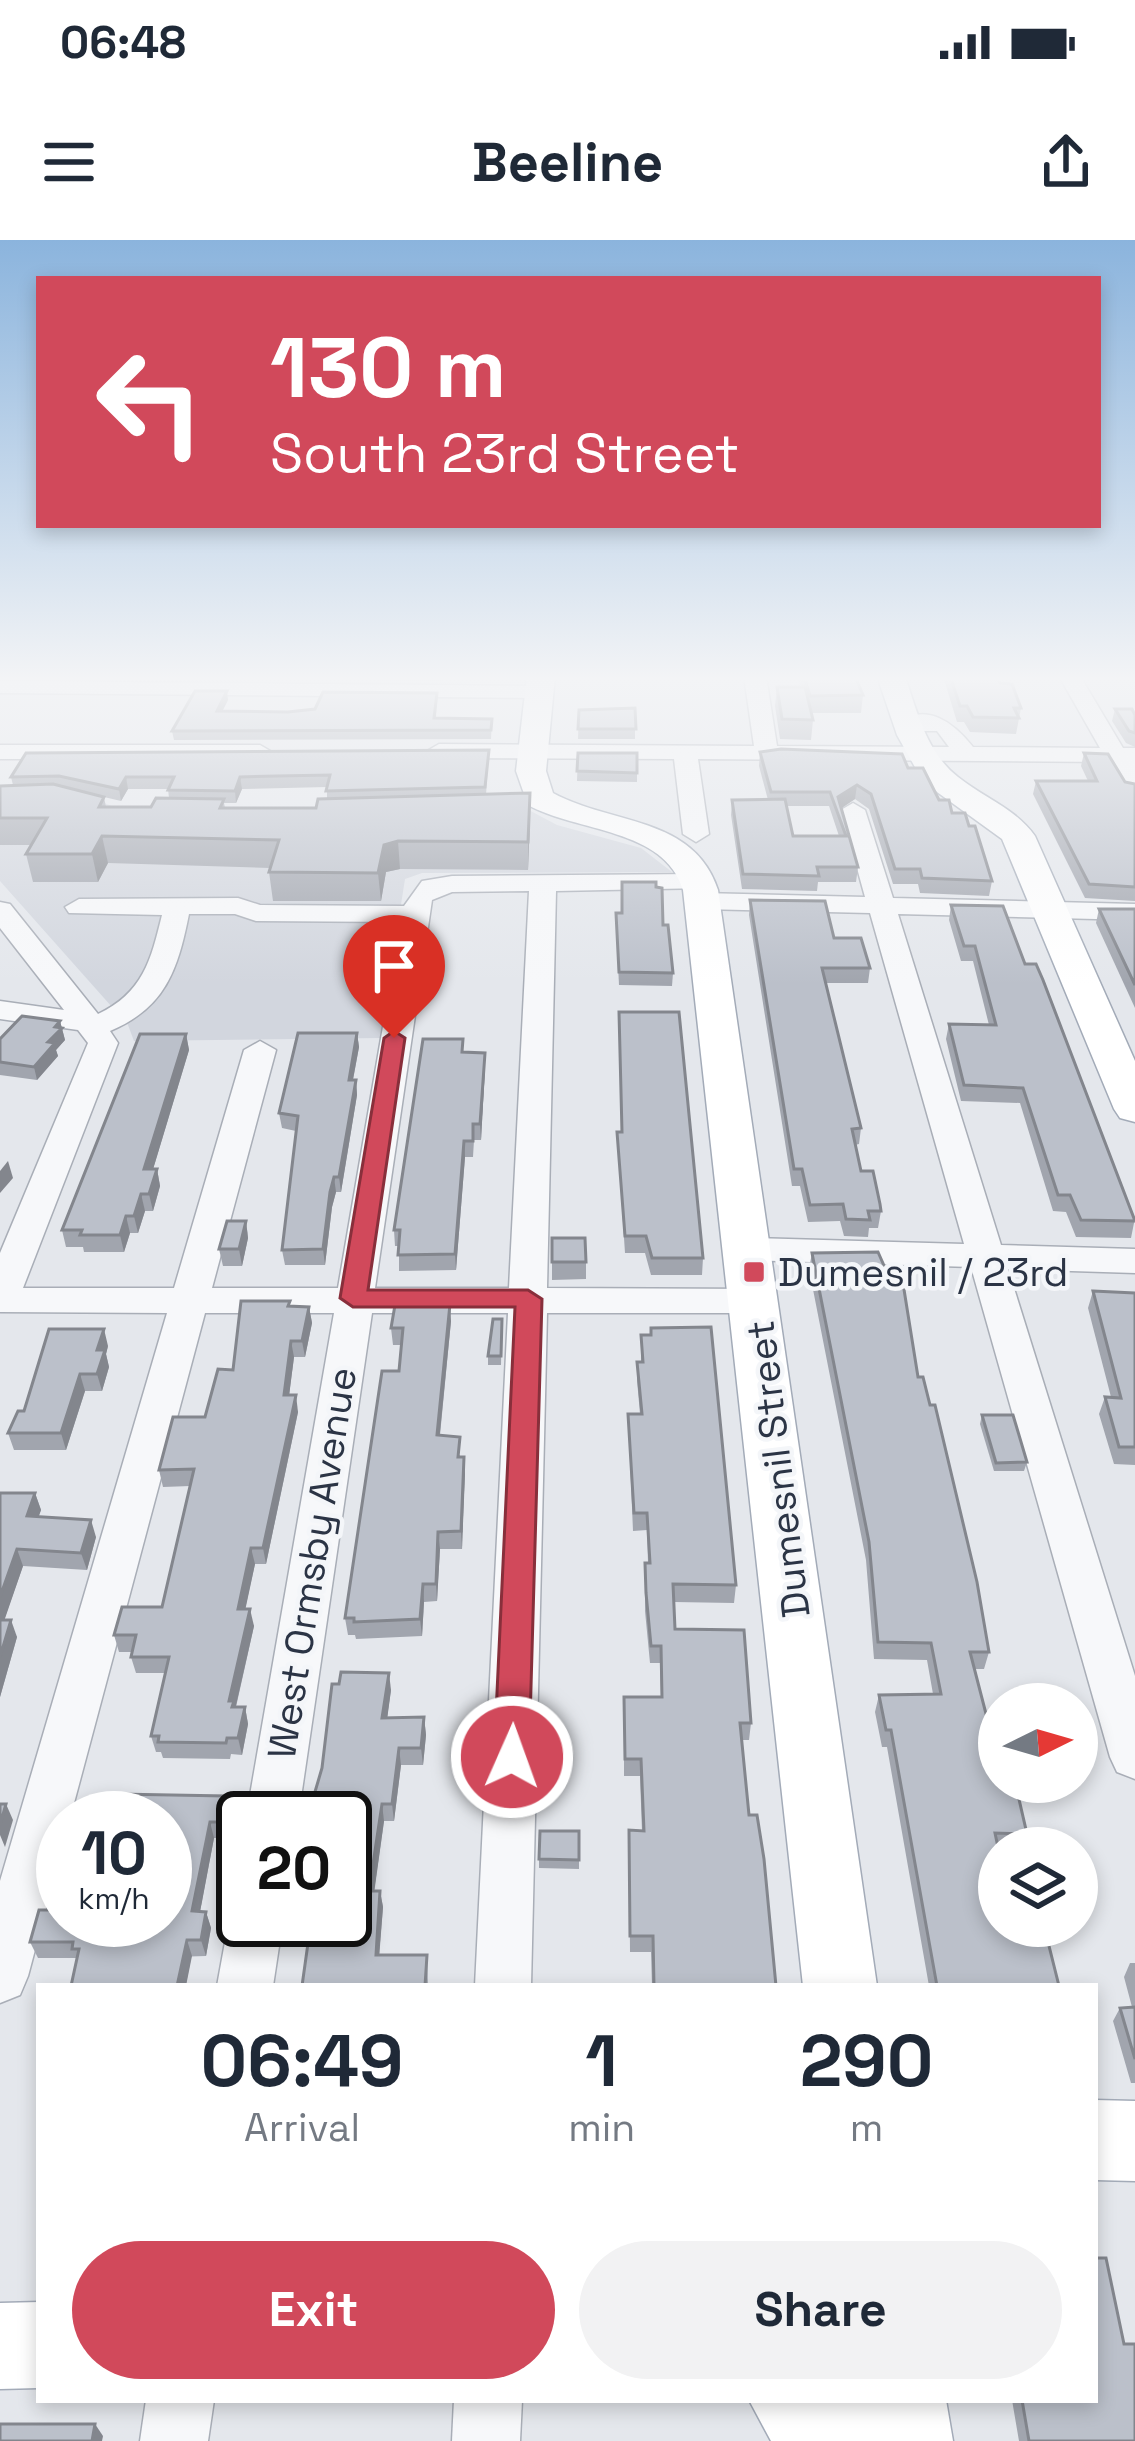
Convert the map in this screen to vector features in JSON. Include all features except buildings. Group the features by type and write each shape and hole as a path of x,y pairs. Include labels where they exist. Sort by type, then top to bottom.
{"main road":[{"path":"531,779 539,798 554,808 662,843 685,859 700,892"},
{"path":"942,779 1008,823 1024,848 1135,1109"},
{"name":"Dumesnil Street","path":"696,834 840,1983"},
{"path":"1098,2140 1135,2141"},
{"path":"0,2346 36,2345"},
{"path":"797,2403 833,2441"},
{"path":"902,2403 908,2441"}],"street":[{"name":"Dumesnil Street","path":"689,779 696,834"},
{"path":"513,810 554,808"},
{"path":"854,810 1135,1757"},
{"path":"79,907 238,906 256,913 422,901 543,882 880,904 1135,912"},
{"path":"503,1983 543,882"},
{"name":"West Ormsby Avenue","path":"276,1791 353,1298 422,901"},
{"path":"0,1010 90,1024 132,1013 163,969 177,907"},
{"path":"0,910 103,1043 9,1255 0,1299 528,1299 988,1256 1135,1261"},
{"path":"0,1976 260,1050"},
{"path":"246,1983 252,1947"},
{"path":"174,2441 180,2403"},
{"path":"486,2441 488,2403"}],"shaded area":[{"path":"80,794 120,809 523,807 557,825 641,848 672,872 422,873 405,879 380,1038 134,1041 128,1025 0,881 0,795"}],"place":[{"name":"Dumesnil / 23rd","path":"754,1272"}],"route":[{"path":"394,1038 353,1298 528,1299 512,1757"}]}
